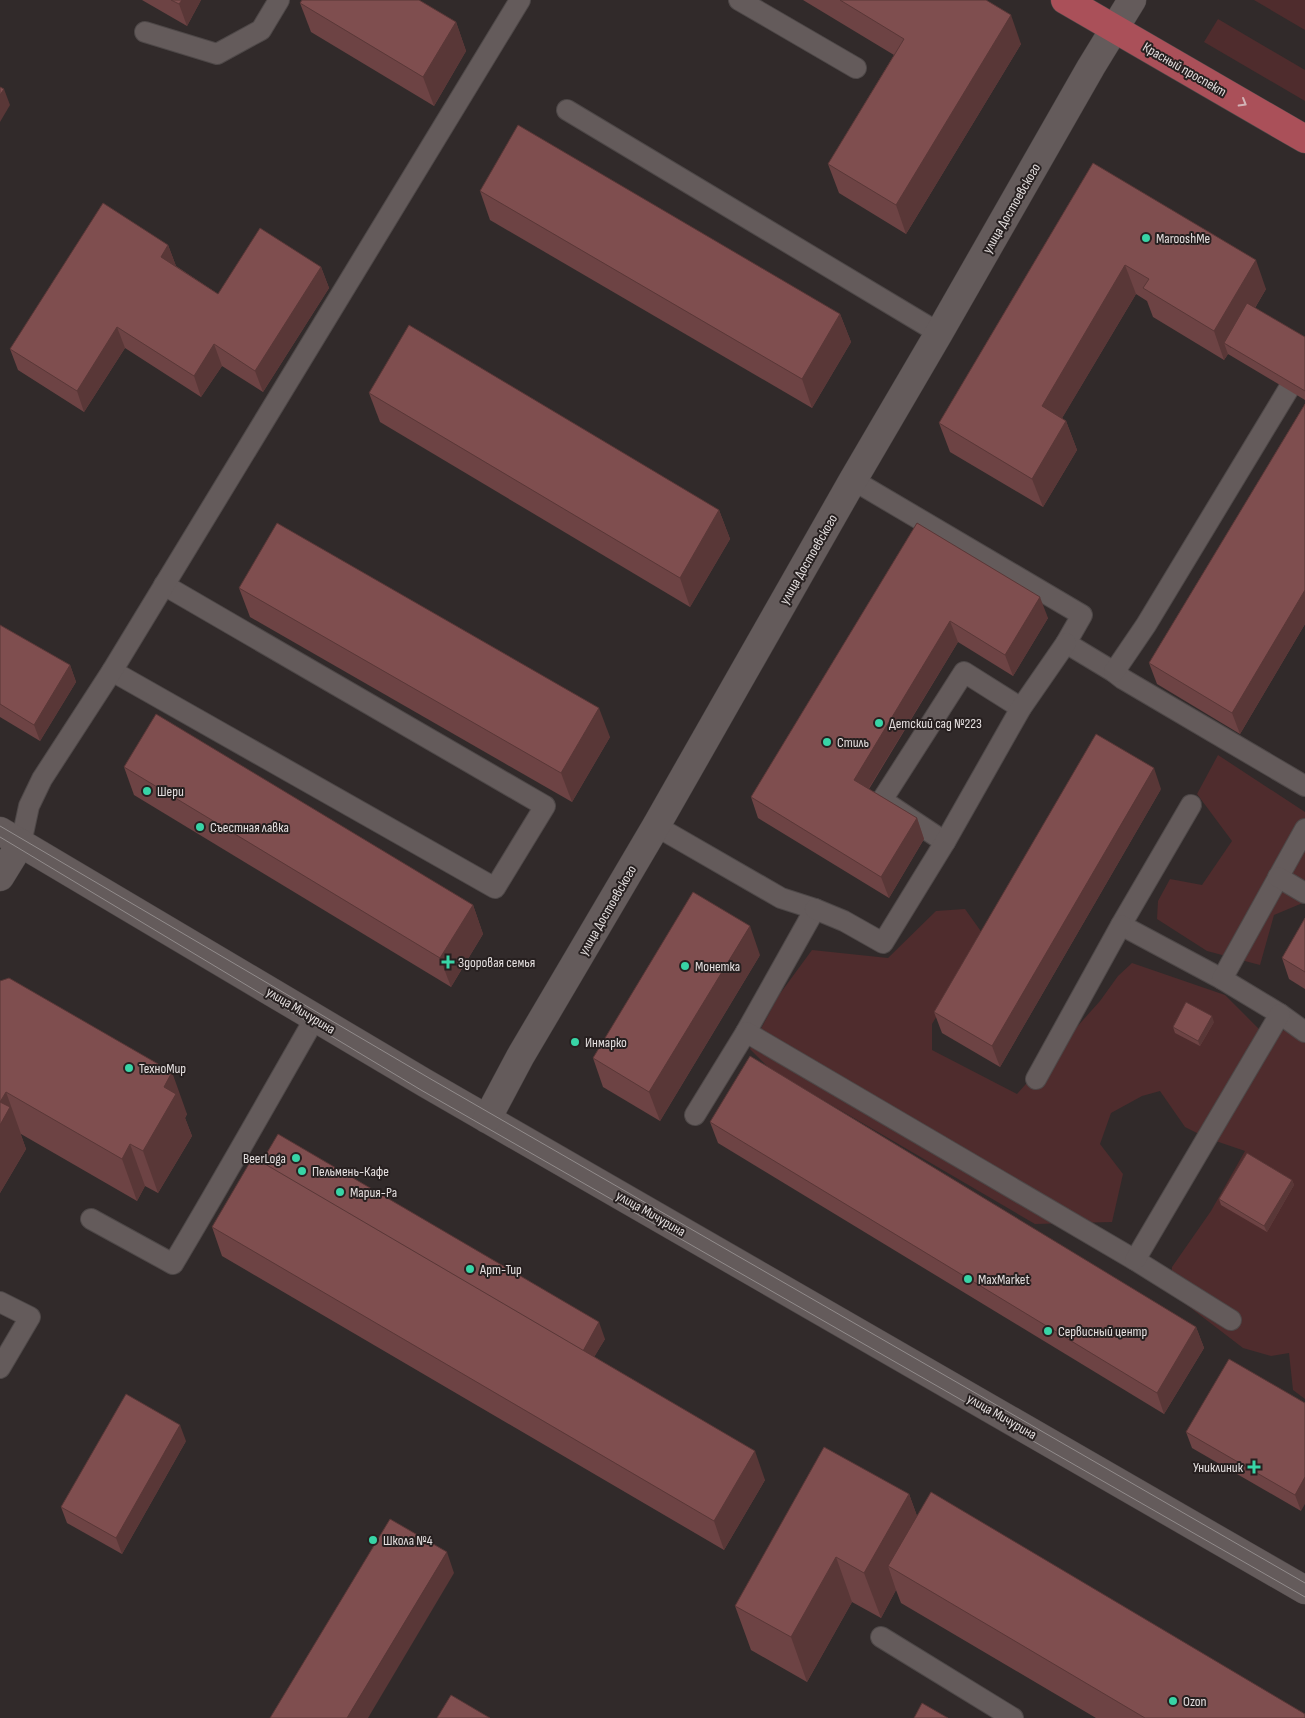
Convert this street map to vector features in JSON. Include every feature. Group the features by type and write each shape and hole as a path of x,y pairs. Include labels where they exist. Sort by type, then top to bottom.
{"main road":[{"name":"Красный проспект","path":"1065,0 1305,139"}],"street":[{"name":"улица Достоевского","path":"487,1119 520,1057 656,826 1091,67 1132,0"},
{"path":"0,877 10,837"},
{"name":"улица Мичурина","path":"10,837 487,1119 1305,1590"}],"lane":[{"path":"145,32 217,54 261,30 278,0"},
{"path":"10,837 29,806 42,779 112,671 520,0"},
{"path":"739,0 856,68"},
{"path":"567,110 939,333"},
{"path":"1114,672 1146,625 1288,390"},
{"path":"656,826 781,898 844,921 883,942 945,842 1021,708 1066,643 1082,615 853,480"},
{"path":"112,671 495,888 545,806 164,585"},
{"path":"1066,643 1123,679 1305,786"},
{"path":"945,842 882,800 964,672 1021,708"},
{"path":"1036,1079 1121,925 1191,805"},
{"path":"1222,979 1305,829"},
{"path":"1278,877 1305,893"},
{"path":"695,1115 746,1032 815,909"},
{"path":"1121,925 1222,979 1280,1014 1305,1032"},
{"path":"1135,1260 1280,1014"},
{"path":"90,1219 173,1264 238,1156 270,1094 315,1018"},
{"path":"746,1032 1135,1260 1231,1320"},
{"path":"0,1302 30,1318 0,1368"},
{"path":"881,1637 1013,1718"}],"shaded area":[{"path":"1254,0 1305,0 1305,30"},
{"path":"1218,19 1305,70 1305,101 1204,42"},
{"path":"1218,755 1305,812 1305,902 1274,915 1260,965 1207,951 1157,919 1158,901 1170,879 1202,885 1232,841 1197,794"},
{"path":"965,909 985,937 932,1024 932,1050 1017,1094 1100,1001 1118,976 1132,963 1225,995 1261,1031 1305,1030 1305,1399 1293,1390 1289,1353 1271,1356 1243,1348 1170,1292 1172,1267 1211,1211 1245,1151 1207,1138 1185,1127 1160,1091 1142,1096 1111,1113 1100,1144 1123,1174 1112,1222 1035,1224 770,1069 750,1049 779,995 812,950 888,958 936,911"}],"building":[{"path":"171,0 182,0 179,4"},
{"path":"302,0 419,0 456,22 423,77 300,3"},
{"path":"840,0 986,0 1011,15 896,205 828,164 904,39"},
{"path":"0,87 4,89 0,95"},
{"path":"518,125 840,314 802,379 480,191"},
{"path":"1093,163 1256,260 1214,331 1143,288 1149,279 1125,265 1042,406 1066,421 1032,479 939,423"},
{"path":"103,203 168,245 161,257 218,294 260,228 321,267 255,371 214,344 194,376 117,327 77,391 10,349"},
{"path":"1247,303 1305,337 1305,391 1224,343"},
{"path":"409,325 719,510 680,578 369,393"},
{"path":"1305,404 1305,590 1232,713 1149,663"},
{"path":"277,523 599,708 561,773 239,588"},
{"path":"917,523 1040,597 1005,655 950,621 854,780 917,818 881,877 751,797"},
{"path":"0,625 70,665 34,725 0,704"},
{"path":"156,714 473,905 440,958 124,767"},
{"path":"1096,734 1154,768 992,1046 934,1012"},
{"path":"693,892 750,926 649,1092 593,1058"},
{"path":"1305,918 1305,972 1282,958"},
{"path":"9,978 172,1072 164,1087 176,1094 143,1151 130,1144 122,1159 6,1092 0,1102 0,981"},
{"path":"1186,1002 1212,1016 1198,1041 1173,1027"},
{"path":"750,1056 1196,1327 1157,1393 710,1122"},
{"path":"0,1102 10,1107 0,1125"},
{"path":"278,1134 599,1322 583,1351 261,1163"},
{"path":"1247,1153 1292,1180 1264,1226 1219,1199"},
{"path":"253,1157 755,1451 714,1521 212,1227"},
{"path":"1229,1359 1305,1403 1305,1477 1295,1495 1186,1432"},
{"path":"126,1394 180,1425 116,1538 61,1507"},
{"path":"824,1447 909,1494 864,1573 836,1557 791,1637 735,1606"},
{"path":"931,1492 1305,1714 1305,1718 1145,1718 888,1566"},
{"path":"390,1519 447,1552 347,1718 270,1718"},
{"path":"451,1695 490,1718 437,1718"},
{"path":"922,1703 948,1718 914,1718"}],"tram line":[{"path":"0,826 429,1078 1305,1583"},
{"path":"0,837 421,1090 1305,1597"}],"place":[{"name":"MarooshMe","path":"1146,238"},
{"name":"Детский сад №223","path":"879,723"},
{"name":"Стиль","path":"827,742"},
{"name":"Шери","path":"147,791"},
{"name":"Съестная лавка","path":"200,827"},
{"name":"Здоровая семья","path":"448,962"},
{"name":"Монетка","path":"685,966"},
{"name":"Инмарко","path":"575,1042"},
{"name":"ТехноМир","path":"129,1068"},
{"name":"BeerLoga","path":"296,1158"},
{"name":"Пельмень-Кафе","path":"302,1171"},
{"name":"Мария-Ра","path":"340,1192"},
{"name":"Арт-Тир","path":"470,1269"},
{"name":"MaxMarket","path":"968,1279"},
{"name":"Сервисный центр","path":"1048,1331"},
{"name":"Униклиник","path":"1254,1467"},
{"name":"Школа №4","path":"373,1540"},
{"name":"Ozon","path":"1173,1701"}]}
